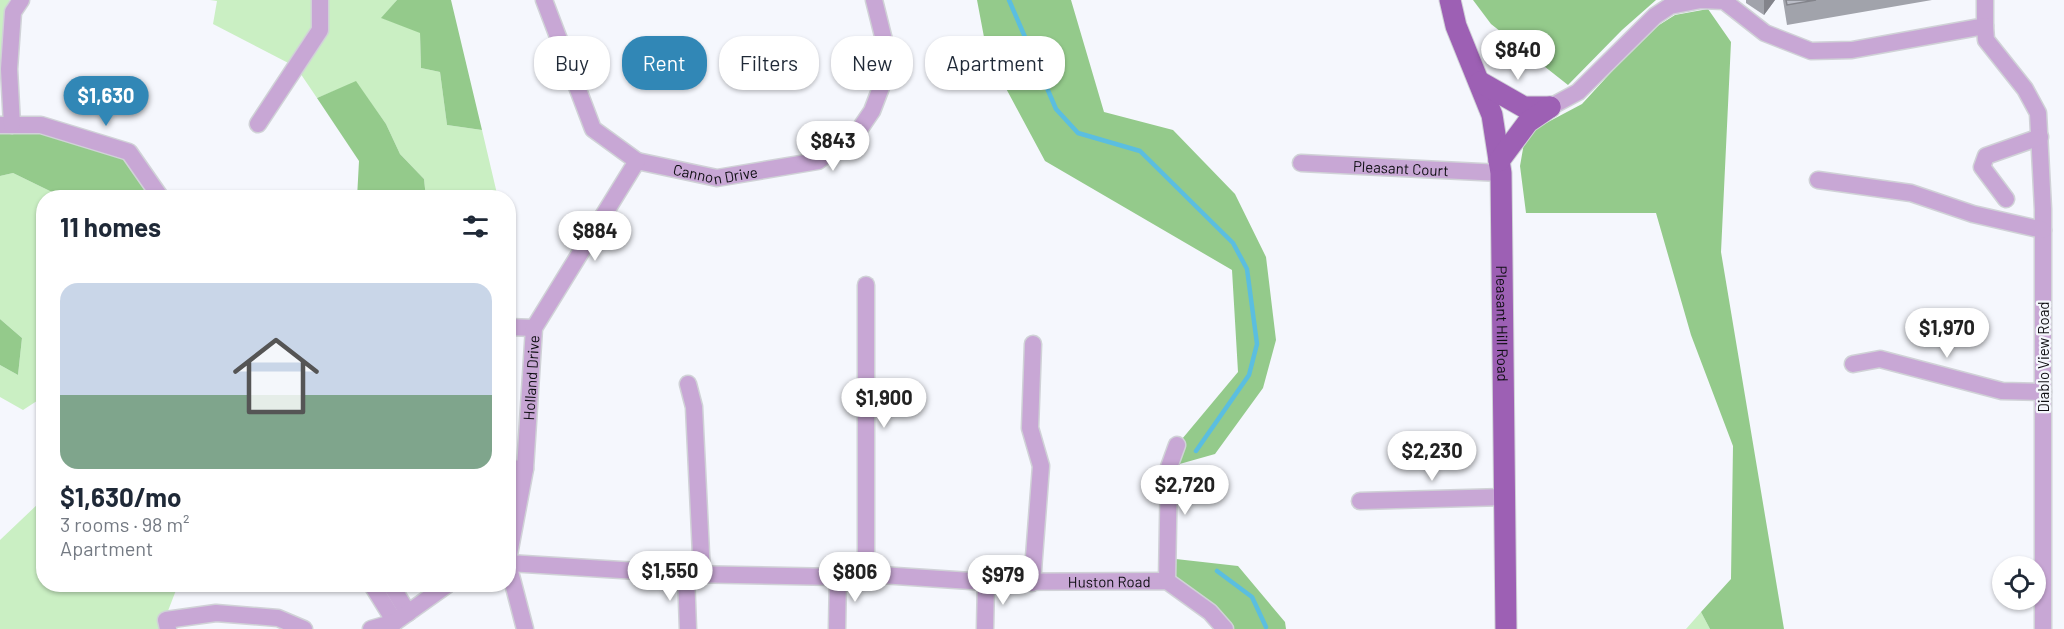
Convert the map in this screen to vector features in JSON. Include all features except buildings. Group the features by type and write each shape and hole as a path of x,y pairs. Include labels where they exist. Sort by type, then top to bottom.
{"main road":[{"name":"Pleasant Hill Road","path":"1437,0 1456,26"},
{"name":"Pleasant Hill Road","path":"1450,0 1456,26 1492,115 1500,167 1506,629"},
{"path":"1480,82 1524,107 1550,107"},
{"path":"1500,167 1528,122 1550,107"}],"street":[{"path":"21,0 13,12 6,125 41,125 129,152 155,190"},
{"path":"258,124 320,30 320,0"},
{"path":"544,0 593,129 636,162"},
{"name":"Cannon Drive","path":"636,162 717,178 818,161 859,130 872,111 885,77 887,52 874,0"},
{"path":"1550,107 1578,92 1655,16 1670,6 1701,0 1724,1 1765,33 1782,42 1811,51 1831,52 1985,26 1985,0"},
{"name":"Diablo View Road","path":"1985,26 1986,40 2025,88 2038,113 2043,230 2043,629"},
{"path":"2006,199 1982,167 1986,156 2040,137"},
{"name":"Holland Drive","path":"517,469 534,328 636,162"},
{"name":"Pleasant Court","path":"1301,163 1500,167"},
{"path":"1818,180 1911,193 1973,214 2043,230"},
{"path":"866,285 866,574"},
{"path":"516,327 534,328"},
{"path":"1032,583 1041,466 1030,428 1033,344"},
{"path":"1853,364 1880,359 2002,391 2043,392"},
{"path":"688,384 694,407 694,575 688,629"},
{"path":"1167,581 1169,466 1177,445"},
{"path":"1360,501 1505,497"},
{"name":"Huston Road","path":"516,563 694,575 838,577 866,574 1032,583 1167,581 1210,612 1225,629"},
{"path":"837,629 838,577"},
{"path":"984,629 986,582"},
{"path":"378,592 401,617"},
{"path":"393,592 401,617"},
{"path":"371,629 401,617 437,592"},
{"name":"Holland Drive","path":"516,592 525,629"},
{"path":"168,629 166,620 216,613 278,618 302,629"}],"green space":[{"path":"0,0 9,0 13,12 9,69 0,67"},
{"path":"210,0 397,0 382,18 420,32 421,68 440,72 447,125 482,130 496,190 425,190 424,179 400,154 386,124 356,82 317,98 296,67 213,24 217,1"},
{"path":"397,0 451,0 482,130 447,125 440,72 421,68 420,33 381,18"},
{"path":"977,0 1071,0 1104,112 1173,130 1235,194 1266,257 1276,340 1263,388 1215,454 1169,467 1177,445 1238,372 1232,270 1045,161 1007,90 1065,90 1065,36 984,36"},
{"path":"1473,0 1656,0 1622,30 1568,85 1491,24"},
{"path":"1708,9 1731,42 1721,252 1784,629 1710,629 1701,612 1731,579 1733,446 1691,335 1656,213 1526,213 1520,166 1524,143 1533,130 1582,104 1648,32 1675,15"},
{"path":"356,81 386,124 400,154 424,179 425,190 357,190 359,161 317,98"},
{"path":"0,124 129,152 155,190 48,190 13,173 0,176"},
{"path":"13,173 48,190 36,190 36,402 23,410 0,397 0,365 18,375 22,338 0,319 0,176"},
{"path":"0,319 22,338 18,375 0,365"},
{"path":"36,506 36,592 175,592 161,629 0,629 0,540"},
{"path":"1167,558 1238,566 1285,622 1286,629 1225,629 1167,581"},
{"path":"1701,612 1710,629 1686,629"}],"waterway":[{"path":"1009,0 1056,109 1078,133 1140,151 1233,243 1247,269 1257,344 1249,375 1196,451"},
{"path":"1217,571 1252,597 1266,627"}]}
